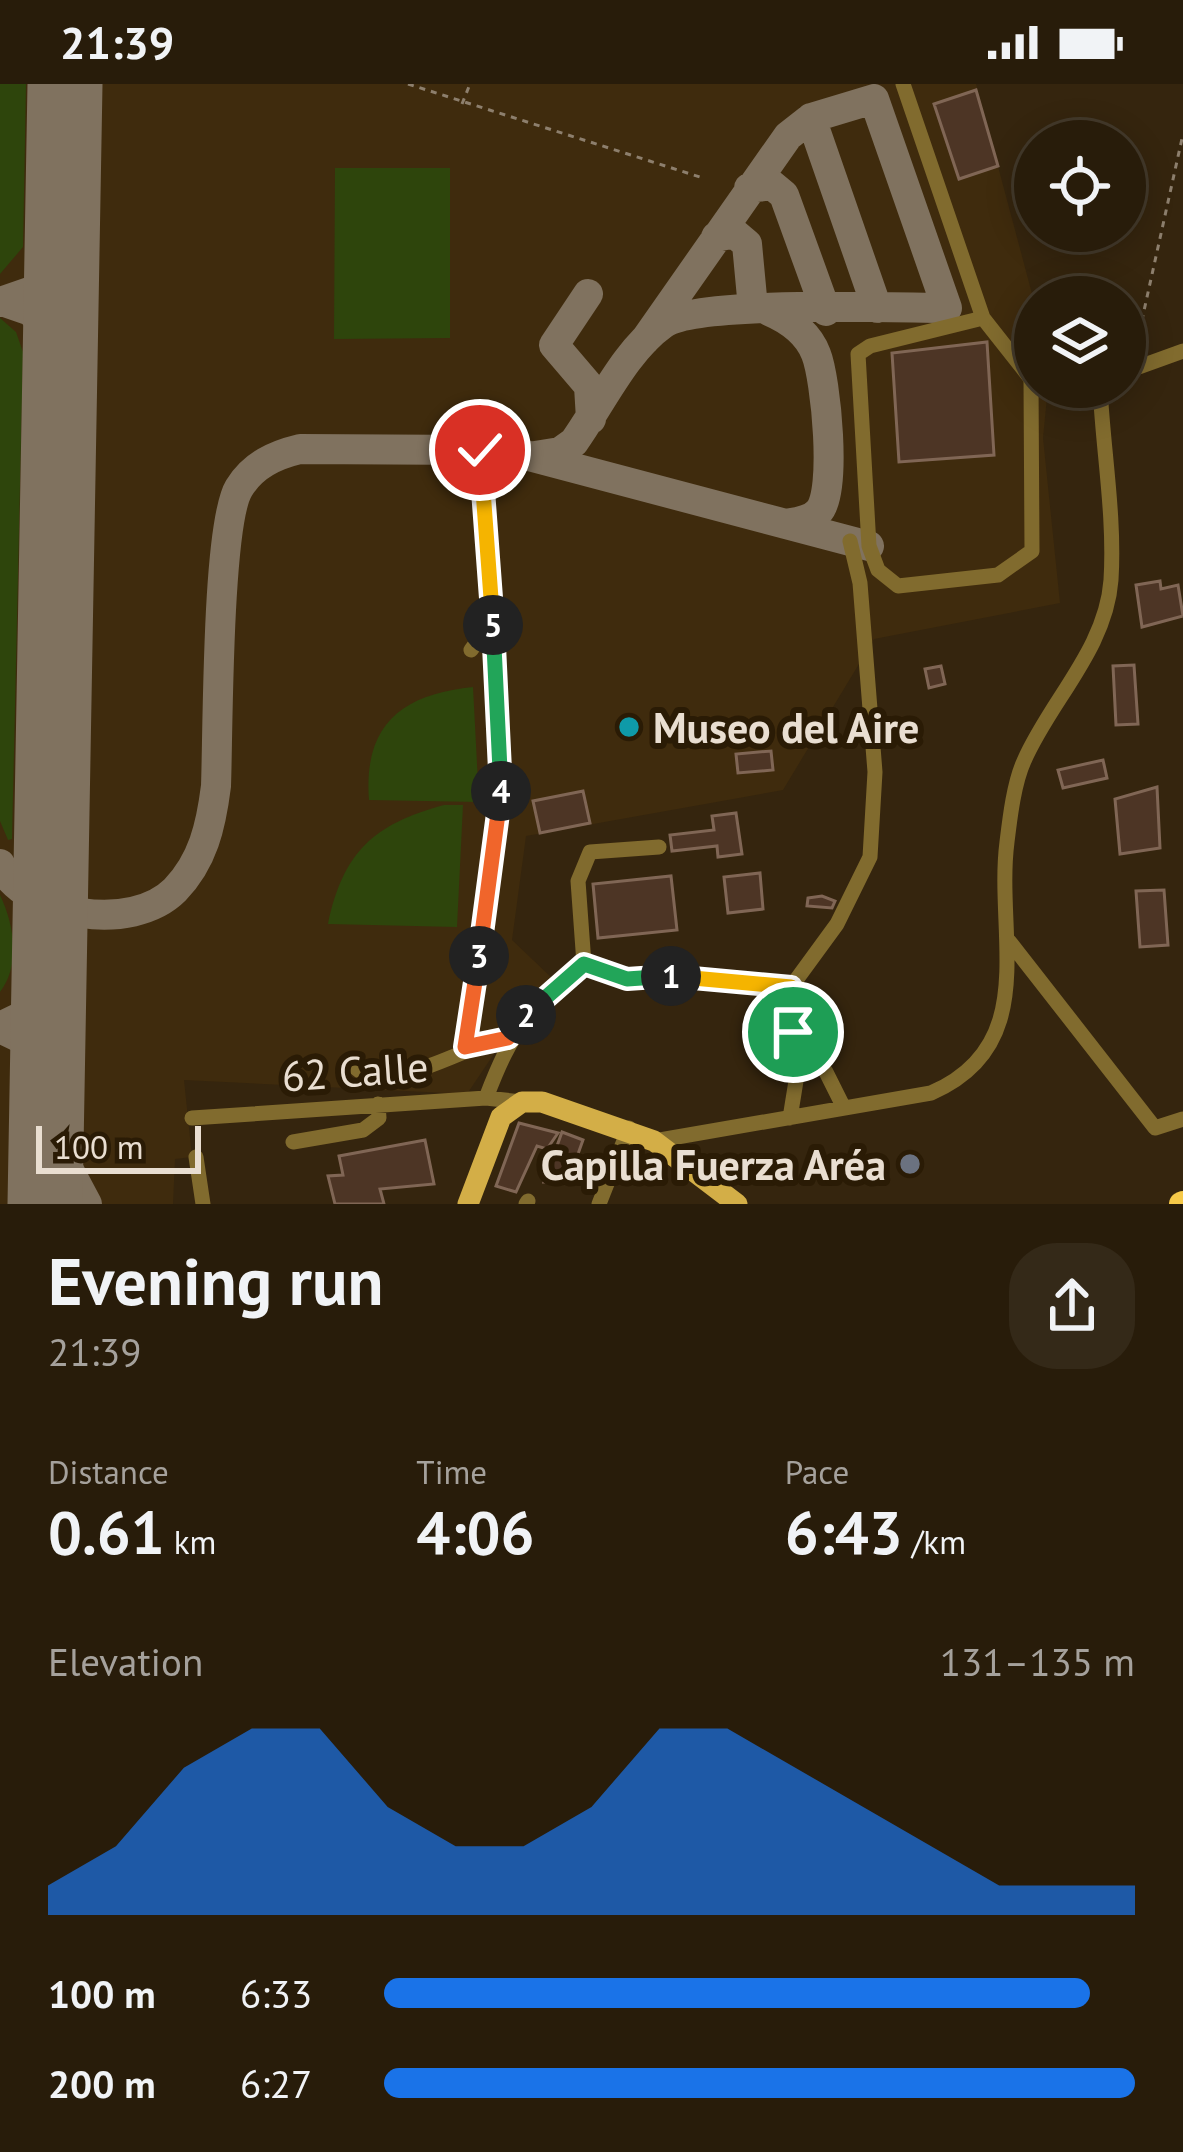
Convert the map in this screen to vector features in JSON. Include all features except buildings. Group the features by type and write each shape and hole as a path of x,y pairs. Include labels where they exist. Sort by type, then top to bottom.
{"main road":[{"path":"469,1204 501,1117 522,1102 542,1102 629,1128 654,1141 737,1204"}],"street":[{"path":"903,84 983,318 1014,357"},
{"path":"983,318 871,346 858,354 869,546 886,578 898,586 998,575 1031,551 1034,408"},
{"path":"1146,364 1183,351"},
{"path":"654,1141 931,1094 956,1083 979,1061 1001,1020 1008,940 1006,844 1023,763 1070,686 1101,620 1111,583 1101,408"},
{"path":"465,1047 502,808 480,450"},
{"path":"790,1118 796,1082 791,987 837,924 870,857 875,772 860,583 850,542"},
{"path":"472,650 493,620"},
{"path":"584,964 578,881 590,852 659,848"},
{"path":"1008,940 1155,1128 1183,1119"},
{"path":"584,964 627,979 666,975 791,987"},
{"path":"486,1098 508,1038 524,1017 584,964"},
{"path":"793,1032 826,1072 844,1108"},
{"path":"352,1065 366,1076 409,1075 436,1066 465,1047 508,1038"},
{"name":"62 Calle","path":"192,1118 486,1098 522,1102"},
{"path":"293,1142 363,1130 379,1118 378,1104"},
{"path":"599,1204 629,1128"},
{"path":"196,1157 203,1204"}],"path":[{"path":"408,84 704,178"},
{"path":"462,104 470,84"},
{"path":"1146,312 1183,134"}],"shaded area":[{"path":"0,84 976,84 1014,226 1014,252 1021,252 1027,276 1014,276 1014,408 1046,408 1043,438 1060,603 874,639 783,790 526,836 512,940 554,980 518,1018 467,1094 184,1080 192,1157 175,1159 173,1204 0,1204"}],"green space":[{"path":"0,84 26,84 23,247 0,274"},
{"path":"335,168 450,168 450,338 334,339"},
{"path":"0,318 16,332 23,352 12,839 8,840 0,821"},
{"path":"473,687 479,802 369,800 373,751 393,717 427,697"},
{"path":"444,805 463,805 457,927 328,924 342,878 365,845 398,822"},
{"path":"0,895 9,919 13,957 0,992"}],"taxiway":[{"path":"535,456 560,452 574,442 637,348 663,324 683,316 754,308 947,308 874,99 811,118 788,136 645,340"},
{"path":"811,118 877,308"},
{"path":"749,188 772,185 784,195 826,311"},
{"path":"716,237 734,233 747,244 753,308"},
{"path":"0,302 38,289 62,251"},
{"path":"588,294 554,345 589,386 591,419"},
{"path":"5,302 31,311 60,344"},
{"path":"769,311 797,328 813,346 828,435 828,482 819,511 785,524"},
{"path":"0,864 33,896 82,913 133,912 156,903 185,879 204,842 216,786 223,584 232,509 239,488 251,473 282,454 300,449 480,450 529,456 869,546"},
{"path":"0,1027 37,1009 48,981"},
{"path":"0,1028 33,1044 47,1074"},
{"path":"46,1127 87,1204"}],"runway":[{"path":"45,1204 65,84"}],"place":[{"name":"Museo del Aire","path":"629,727"},
{"name":"Capilla Fuerza Aréa","path":"910,1164"}],"route":[{"path":"480,450 502,808 465,1047 508,1038 524,1017 584,964 627,979 666,975 791,987 793,1032"}]}
